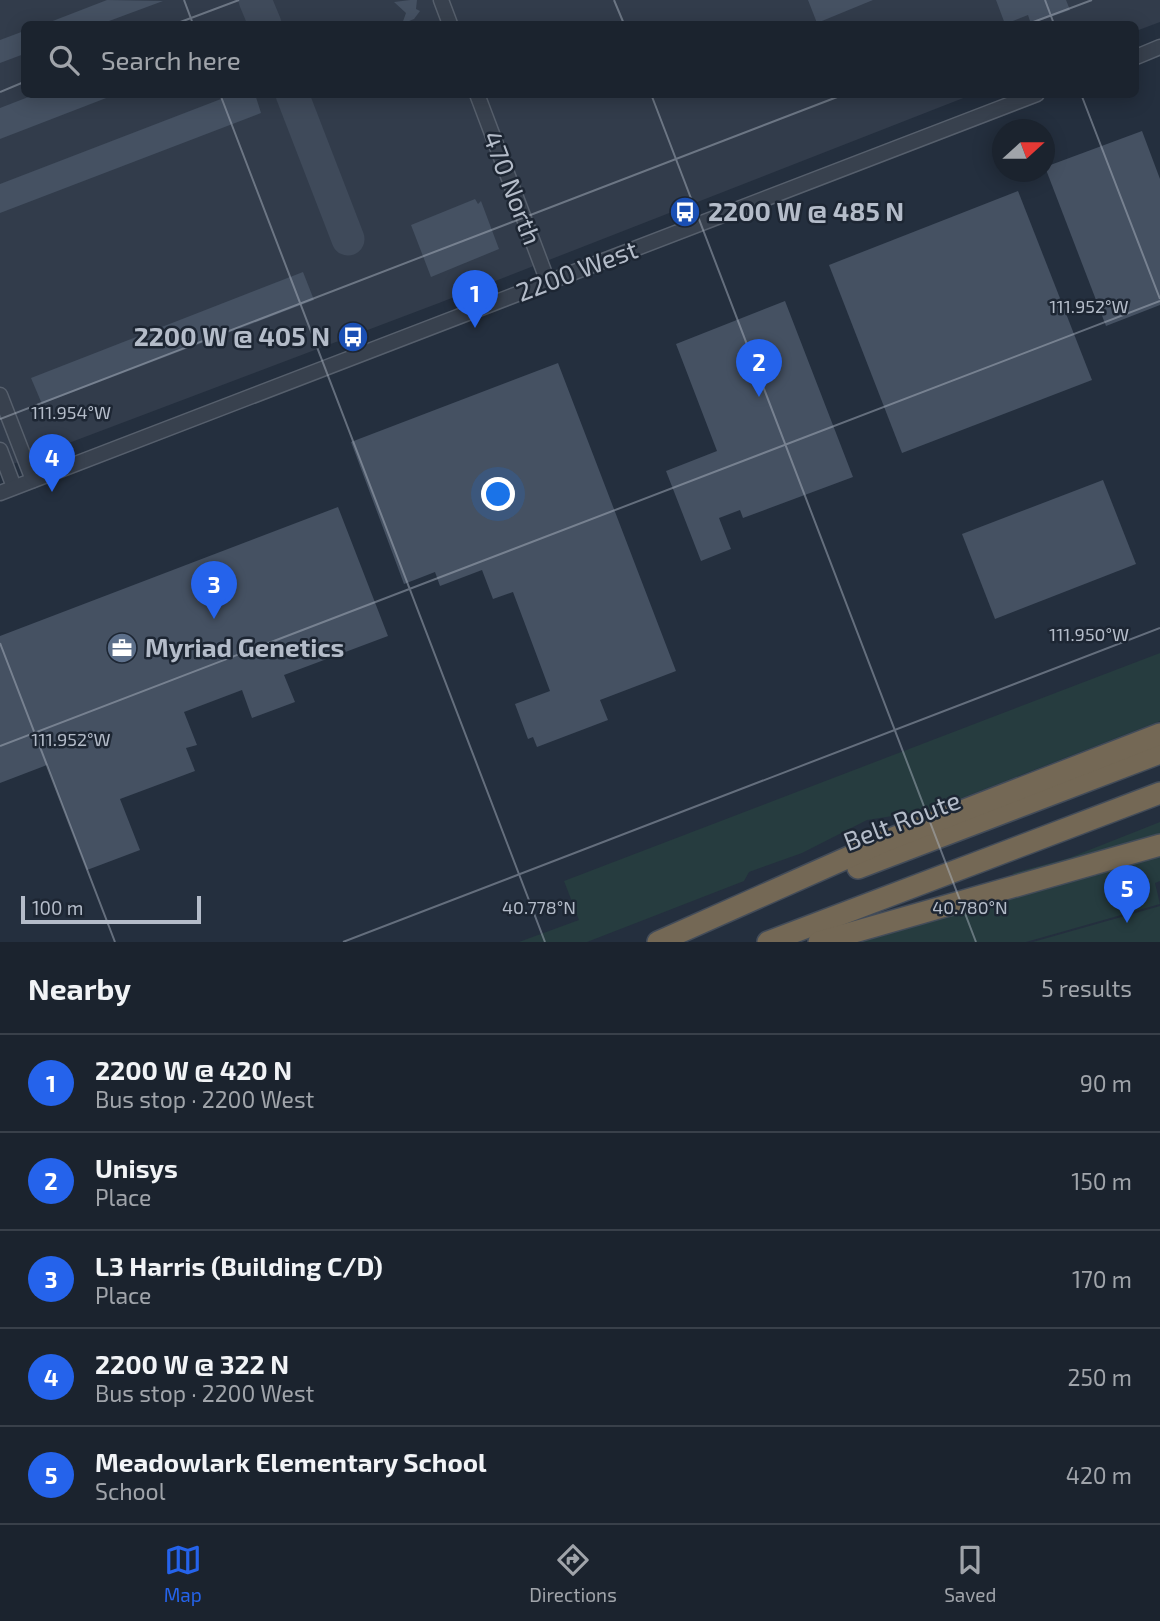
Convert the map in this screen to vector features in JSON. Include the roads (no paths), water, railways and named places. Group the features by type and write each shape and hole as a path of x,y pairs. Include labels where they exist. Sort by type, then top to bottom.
{"highway":[{"path":"661,942 885,841 1160,734"},
{"name":"Belt Route","path":"661,942 1160,753"},
{"path":"768,942 1160,793"},
{"path":"819,942 1160,845"}],"street":[{"path":"441,0 449,21"},
{"path":"1139,56 1160,47"},
{"name":"470 North","path":"479,98 548,282"},
{"name":"2200 West","path":"0,493 1027,98"},
{"path":"0,394 33,480"},
{"path":"0,450 14,487"}],"place":[{"name":"2200 W @ 485 N","path":"685,212"},
{"name":"2200 W @ 420 N","path":"475,328"},
{"name":"2200 W @ 405 N","path":"353,337"},
{"name":"Unisys","path":"759,397"},
{"name":"2200 W @ 322 N","path":"52,492"},
{"name":"L3 Harris (Building C/D)","path":"214,619"},
{"name":"Myriad Genetics","path":"122,648"},
{"name":"Meadowlark Elementary School","path":"1127,923"}]}
